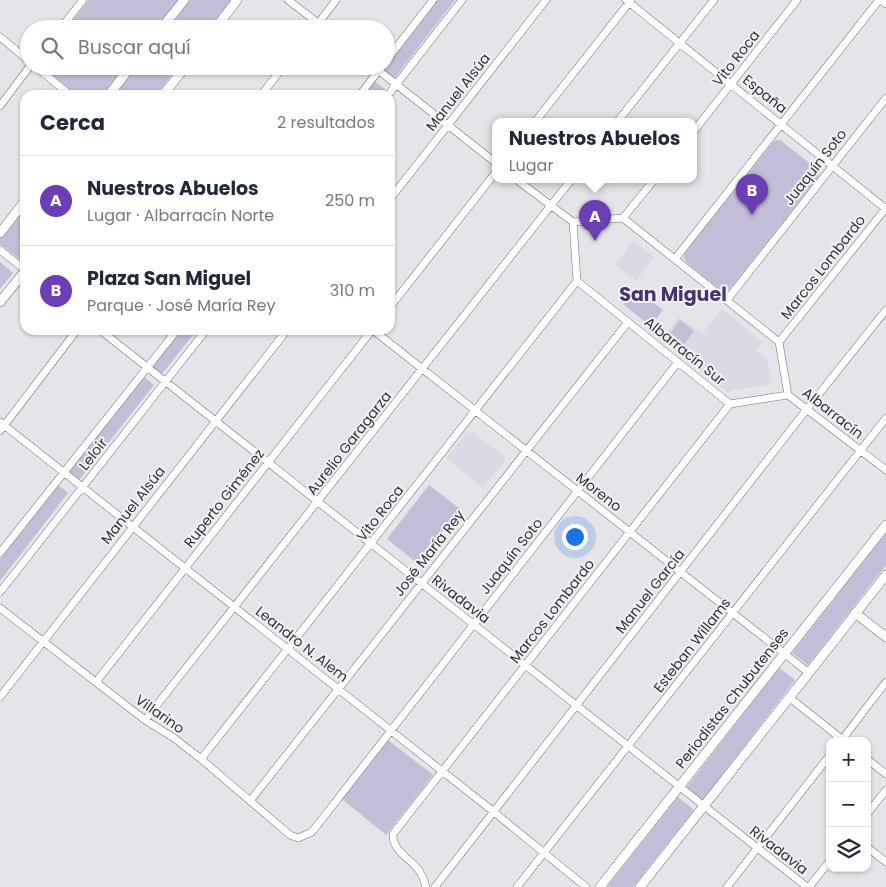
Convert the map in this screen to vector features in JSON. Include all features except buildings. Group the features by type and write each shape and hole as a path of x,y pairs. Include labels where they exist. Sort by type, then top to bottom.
{"street":[{"path":"67,20 83,0"},
{"path":"168,20 184,0"},
{"path":"222,20 237,0"},
{"path":"288,0 310,20"},
{"path":"321,20 336,0"},
{"path":"395,49 433,0"},
{"path":"392,90 462,0"},
{"name":"Manuel Alsúa","path":"395,193 546,0"},
{"path":"620,118 714,0"},
{"name":"Vito Roca","path":"697,127 797,0"},
{"path":"675,259 881,0 886,3"},
{"path":"538,118 629,1"},
{"name":"España","path":"629,1 886,208"},
{"path":"0,37 20,54"},
{"path":"0,106 23,75"},
{"path":"46,75 64,90"},
{"path":"113,90 124,75"},
{"path":"167,90 179,75"},
{"path":"266,90 277,75"},
{"path":"363,90 373,75"},
{"path":"386,75 492,160"},
{"name":"Juaquín Soto","path":"728,300 886,98"},
{"path":"395,301 492,177"},
{"path":"522,183 573,222 623,218 728,300 779,342 788,395"},
{"name":"Aurelio Garagarza","path":"145,720 570,183"},
{"path":"623,218 652,183"},
{"path":"0,233 20,207"},
{"name":"Marcos Lombardo","path":"779,342 886,208"},
{"path":"573,222 577,281"},
{"path":"0,250 20,266"},
{"path":"0,302 20,276"},
{"name":"Vito Roca","path":"201,759 577,281"},
{"name":"Albarracín Sur","path":"577,281 730,404 788,395"},
{"name":"Manuel García","path":"435,887 886,310"},
{"name":"José María Rey","path":"250,801 628,322"},
{"path":"2,426 74,335"},
{"name":"Rivadavia","path":"106,335 472,625 808,887"},
{"name":"Leloir","path":"0,553 173,335"},
{"name":"Leloir","path":"0,592 202,335"},
{"name":"Manuel Alsúa","path":"0,697 283,335"},
{"name":"Ruperto Giménez","path":"96,682 368,335"},
{"name":"Moreno","path":"378,335 809,673"},
{"name":"Juaquín Soto","path":"306,835 312,832 678,362"},
{"name":"Albarracín","path":"788,395 886,470"},
{"name":"Marcos Lombardo","path":"426,887 422,875 417,868 396,848 392,840 393,834 730,404"},
{"name":"Esteban Willams","path":"517,887 886,418"},
{"name":"Leandro N. Alem","path":"2,426 64,472 236,607 586,887"},
{"name":"Periodistas Chubutenses","path":"600,887 886,525"},
{"path":"640,887 886,575"},
{"name":"Villarino","path":"0,608 145,720 174,738 201,759 290,835 298,838 306,835"},
{"path":"855,613 886,637"},
{"path":"844,737 886,682"},
{"path":"790,698 838,737"},
{"path":"727,887 826,760"},
{"path":"871,762 886,774"},
{"path":"871,809 886,790"},
{"path":"871,850 886,862"},
{"path":"808,887 826,866"}],"shaded area":[{"path":"89,0 180,0 164,20 73,20"},
{"path":"190,0 231,0 215,20 174,20"},
{"path":"438,0 455,0 394,79 389,75 395,75 395,55"},
{"path":"52,75 120,75 109,90 71,90"},
{"path":"130,75 171,75 160,90 118,90"},
{"path":"374,81 385,89 384,90 367,90"},
{"path":"776,140 780,140 817,169 818,177 730,289 721,291 687,263 684,258 685,252"},
{"path":"20,214 20,260 0,244 0,239"},
{"path":"633,241 654,257 636,281 615,265"},
{"path":"0,262 13,273 0,289"},
{"path":"636,289 663,310 650,326 623,304"},
{"path":"722,309 763,342 756,351 768,360 771,385 731,390 729,393 661,339 679,317 702,334"},
{"path":"680,320 694,331 679,351 665,340"},
{"path":"175,335 193,335 161,375 151,366"},
{"path":"144,377 154,385 79,480 68,472"},
{"path":"473,432 503,455 505,461 483,488 446,458 466,433"},
{"path":"58,485 68,493 0,581 0,559"},
{"path":"429,485 460,509 417,563 387,539"},
{"path":"886,532 886,565 808,665 792,653"},
{"path":"779,668 795,680 702,801 686,788"},
{"path":"388,740 433,775 386,835 342,799"},
{"path":"678,797 694,810 633,887 607,887"}],"place":[{"name":"Plaza San Miguel","path":"752,215"},
{"name":"Nuestros Abuelos","path":"595,241"}],"district":[{"name":"San Miguel","path":"673,294"}]}
